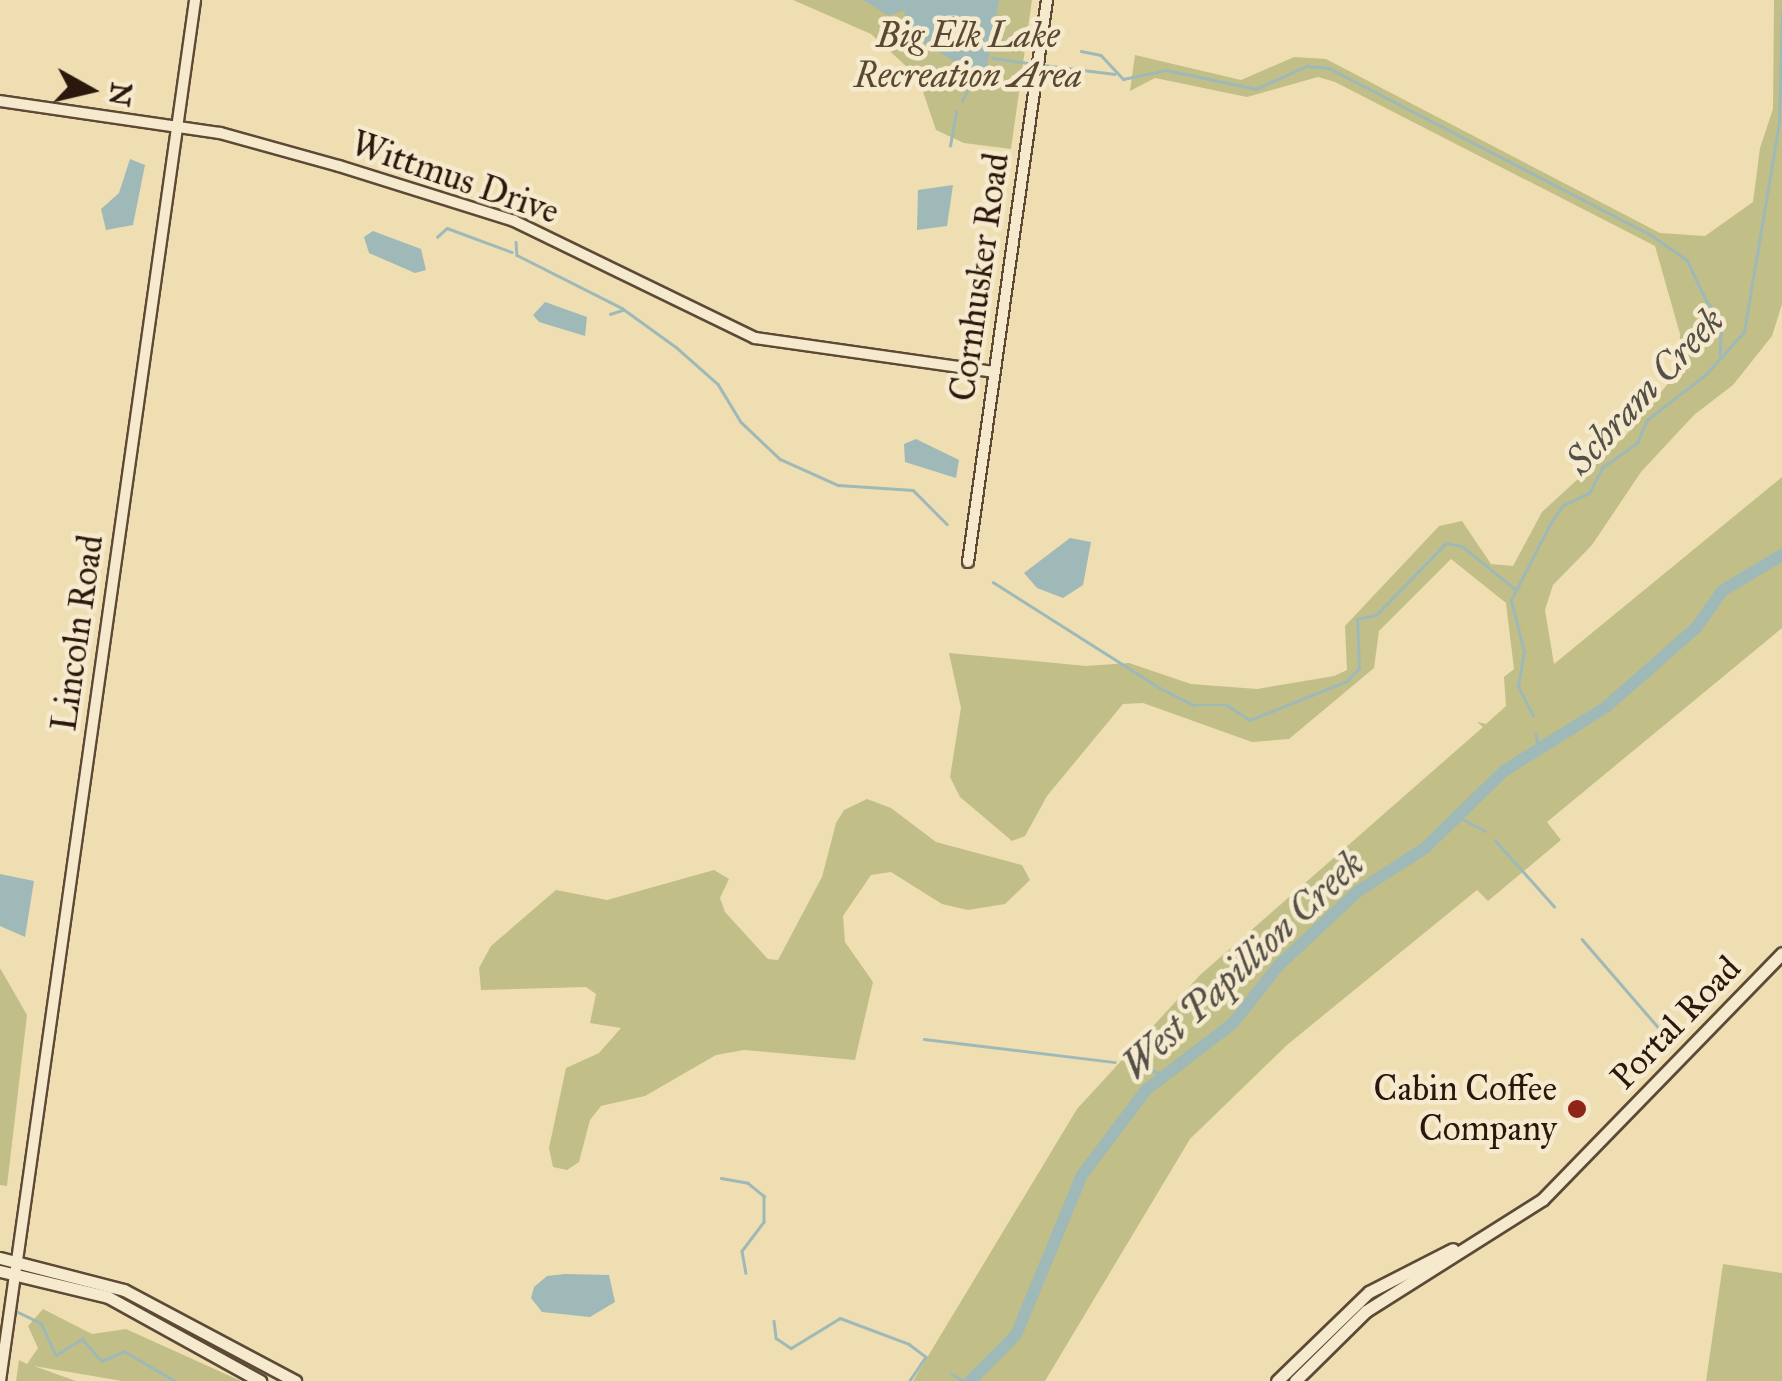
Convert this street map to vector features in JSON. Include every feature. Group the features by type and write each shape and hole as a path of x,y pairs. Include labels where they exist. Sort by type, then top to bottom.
{"main road":[{"name":"Portal Road","path":"1294,1381 1366,1311 1543,1199 1782,954"},
{"name":"Portal Road","path":"1278,1381 1369,1292 1421,1261 1471,1244"},
{"path":"0,1258 130,1306 260,1381"},
{"path":"0,1271 17,1267 139,1296 294,1381"}],"street":[{"name":"Lincoln Road","path":"0,1381 196,0"},
{"name":"Cornhusker Road","path":"968,562 1047,0"},
{"name":"Wittmus Drive","path":"0,101 178,127 277,148 514,221 743,335 994,372"}],"green space":[{"name":"Big Elk Lake Recreation Area","path":"793,0 1032,0 1011,149 964,143 936,130 918,77 871,34"},
{"path":"1774,0 1782,0 1782,304 1772,336 1733,385 1694,415 1641,472 1592,545 1553,585 1545,610 1554,664 1782,477 1782,628 1547,822 1561,840 1488,901 1477,890 1287,1045 1190,1139 1045,1381 913,1381 1077,1109 1200,975 1483,727 1477,722 1486,724 1506,706 1504,677 1514,669 1506,603 1451,559 1379,631 1374,668 1289,739 1252,742 1143,703 1123,704 1047,796 1025,836 1012,841 960,797 950,777 961,708 949,653 1086,666 1129,663 1191,684 1257,689 1334,676 1347,670 1345,626 1439,526 1462,521 1491,564 1513,566 1542,512 1626,435 1679,370 1680,334 1655,246 1335,82 1318,77 1247,97 1155,78 1130,91 1135,55 1241,80 1294,57 1326,59 1660,233 1705,236 1753,202 1760,148 1773,109"},
{"path":"867,799 891,808 936,842 1022,865 1030,880 1005,904 968,910 942,904 891,872 871,875 843,916 845,942 873,982 855,1060 744,1050 716,1055 645,1096 601,1106 590,1120 579,1162 567,1170 553,1167 549,1148 566,1068 599,1053 621,1028 590,1023 596,994 586,987 481,990 479,968 491,946 556,890 607,900 714,870 729,879 720,898 725,912 768,959 778,960 822,877 836,823 844,810"},
{"path":"0,968 27,1015 7,1186 0,1185"},
{"path":"1723,1264 1782,1273 1782,1381 1706,1381"},
{"path":"43,1309 92,1334 126,1329 241,1381 122,1381 34,1366 76,1381 16,1381 19,1360 27,1364 38,1348 28,1326"}],"water":[{"path":"863,0 999,0 986,73 969,71 907,32 904,10 889,16"},
{"path":"130,159 145,165 133,225 106,230 101,209 119,193"},
{"path":"953,185 947,226 917,230 918,190"},
{"path":"373,231 421,249 426,270 415,273 369,253 364,237"},
{"path":"545,302 587,317 585,336 539,322 533,315"},
{"path":"916,439 959,460 956,478 905,462 904,444"},
{"path":"1070,538 1091,542 1083,585 1063,598 1037,588 1024,573"},
{"path":"0,874 34,881 25,937 0,926"},
{"path":"609,1275 615,1302 590,1317 542,1312 531,1298 534,1287 547,1276"}],"waterway":[{"name":"Schram Creek","path":"1533,716 1518,686 1524,652 1511,600 1550,524 1562,506 1589,493 1603,467 1637,443 1647,420 1706,374 1744,332 1779,122 1782,13"},
{"path":"1081,51 1101,55 1123,79 1166,70 1256,89 1307,66 1329,68 1651,235 1687,260 1707,302 1722,317 1720,354"},
{"path":"992,58 1035,64"},
{"path":"1043,65 1114,74"},
{"path":"962,101 976,73"},
{"path":"950,146 956,112"},
{"path":"437,237 447,228 512,252"},
{"path":"516,242 517,255 622,308 676,347 718,384 741,422 780,459 838,485 913,490 947,524"},
{"path":"610,314 622,310"},
{"path":"993,582 1160,688 1194,705 1227,705 1250,720 1347,681 1359,668 1357,619 1376,615 1446,543 1462,546 1515,589"},
{"name":"West Papillion Creek","path":"970,1381 1016,1335 1082,1175 1146,1090 1233,1023 1279,965 1357,892 1425,848 1504,771 1606,707 1696,628 1722,591 1782,555"},
{"name":"Schram Creek","path":"1536,734 1539,749"},
{"path":"1457,816 1485,831"},
{"path":"1495,840 1554,906"},
{"path":"1582,939 1670,1041"},
{"path":"924,1039 1115,1062"},
{"path":"1149,1069 1162,1074"},
{"path":"721,1178 748,1183 764,1196 764,1222 742,1251 746,1273"},
{"path":"16,1311 41,1323 56,1355 82,1339 102,1361 124,1351 175,1381"},
{"path":"774,1321 776,1338 791,1348 840,1318 909,1344 926,1357 910,1381"},
{"path":"952,1374 964,1381"}],"place":[{"name":"Cabin Coffee Company","path":"1577,1109"}]}
